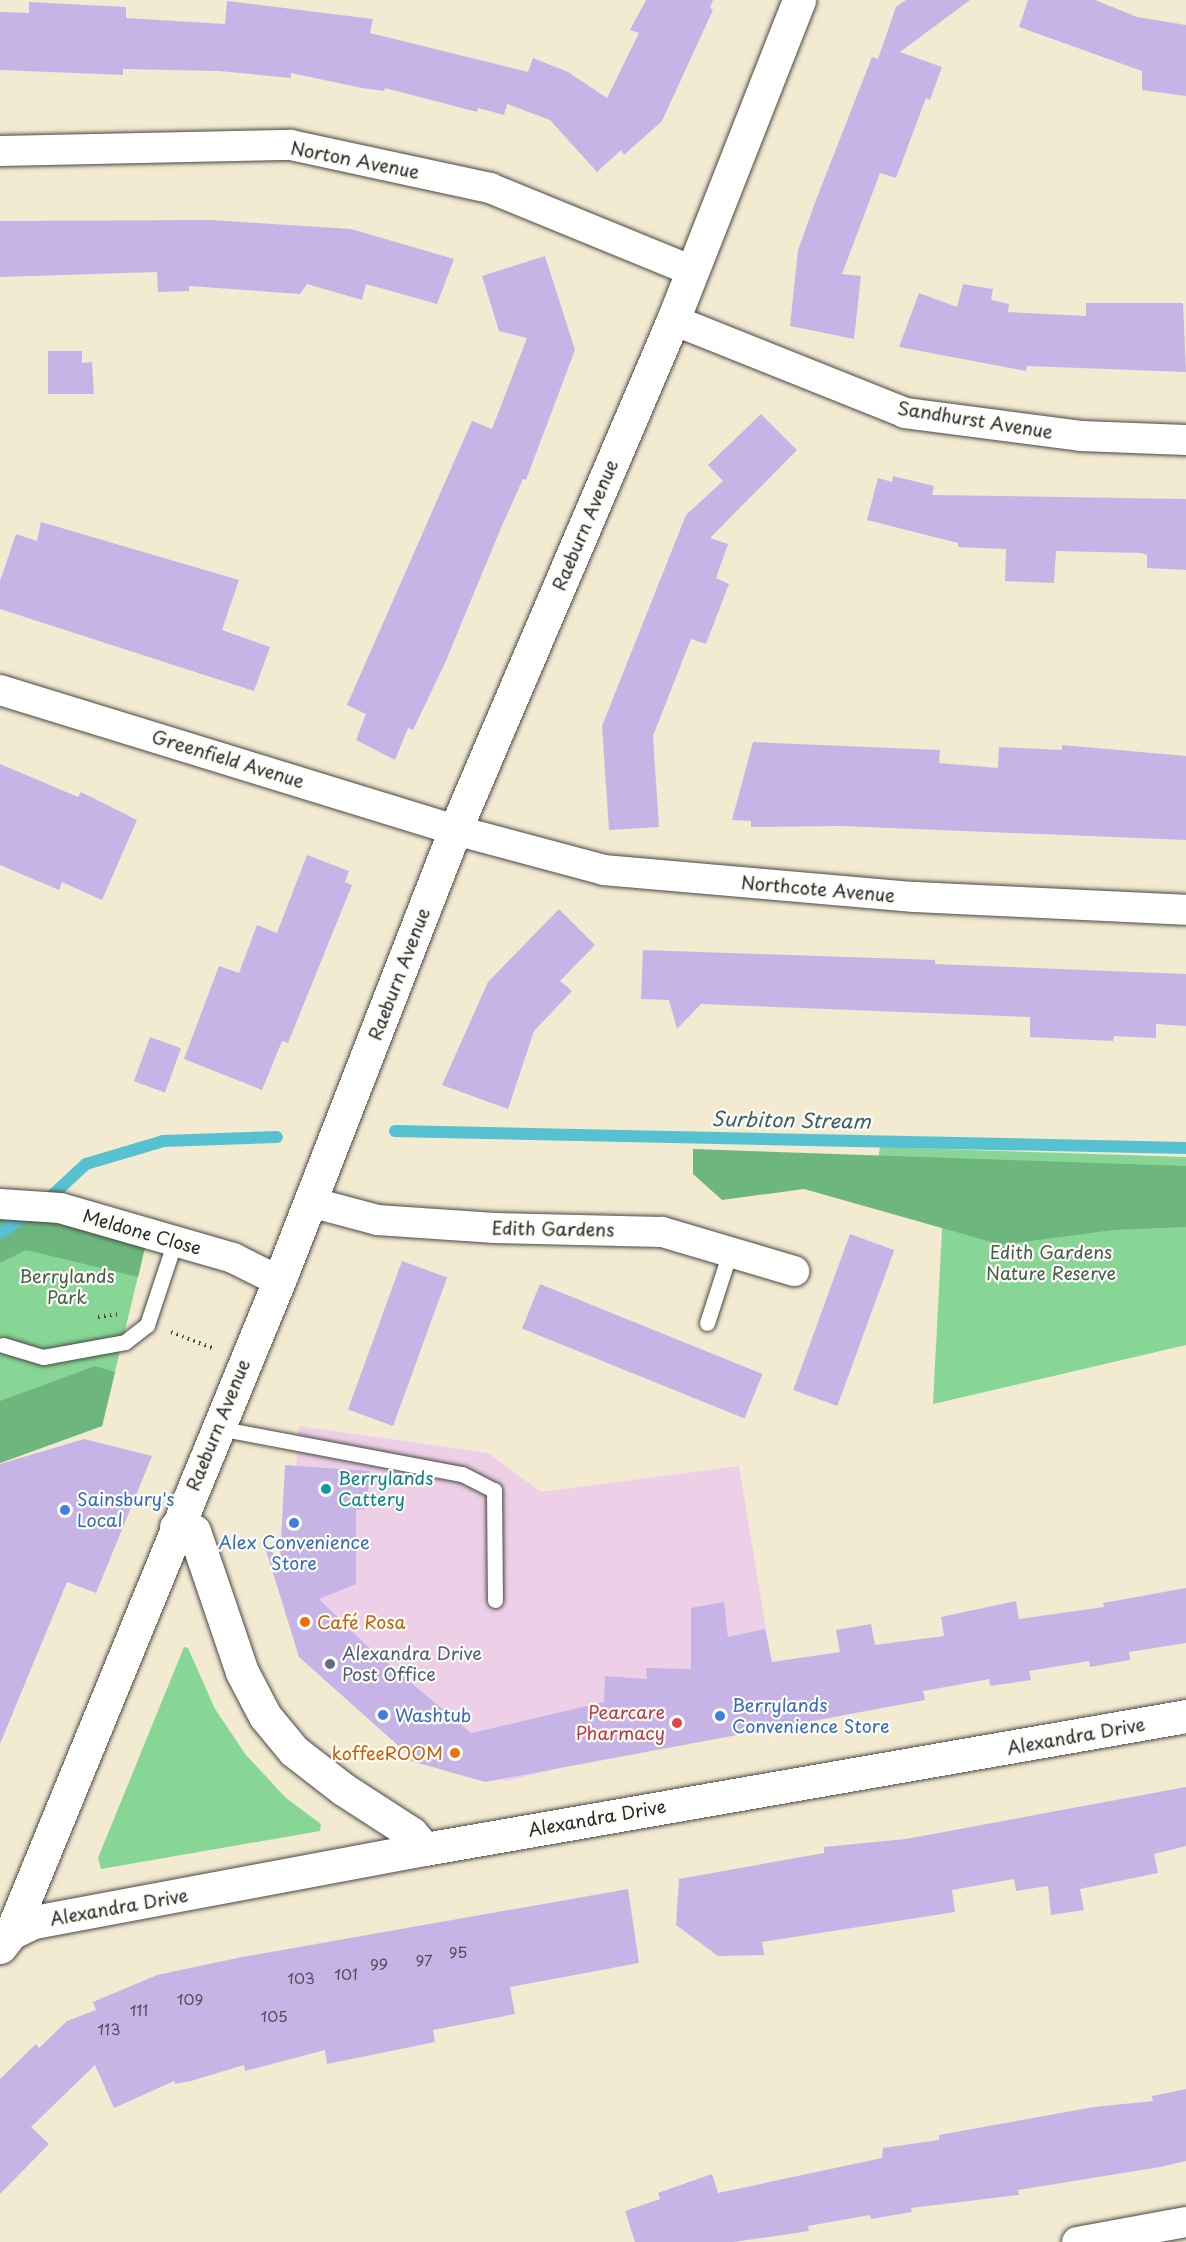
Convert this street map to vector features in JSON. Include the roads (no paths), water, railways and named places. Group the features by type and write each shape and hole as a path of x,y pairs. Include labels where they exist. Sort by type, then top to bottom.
{"street":[{"name":"Raeburn Avenue","path":"5,1940 279,1281 455,830 673,320 799,0"},
{"name":"Norton Avenue","path":"0,151 291,145 490,188 692,271"},
{"name":"Sandhurst Avenue","path":"673,320 905,413 1081,436 1186,440"},
{"name":"Greenfield Avenue","path":"0,690 455,830"},
{"name":"Northcote Avenue","path":"455,830 604,870 914,897 1186,910"},
{"name":"Edith Gardens","path":"310,1202 377,1220 495,1228 662,1232 794,1271"},
{"name":"Meldone Close","path":"0,1204 60,1208 233,1258 279,1281"},
{"path":"176,1527 194,1531 242,1672 265,1716 294,1751 342,1789 411,1833 424,1849"},
{"name":"Alexandra Drive","path":"5,1940 34,1922 424,1849 1186,1716"},
{"path":"1077,2242 1186,2222"}],"lane":[{"path":"3,1345 43,1357 125,1342 147,1325 175,1241"},
{"path":"706,1323 730,1252"},
{"path":"218,1428 462,1474 494,1490 495,1600"}],"waterway":[{"name":"Surbiton Stream","path":"395,1131 1186,1148"},
{"name":"Surbiton Stream","path":"0,1233 45,1202 86,1164 163,1141 277,1137"}],"place":[{"name":"Berrylands Cattery","path":"326,1489"},
{"name":"Sainsbury's Local","path":"65,1510"},
{"name":"Alex Convenience Store","path":"294,1523"},
{"name":"Café Rosa","path":"305,1622"},
{"name":"Alexandra Drive Post Office","path":"330,1664"},
{"name":"Washtub","path":"383,1715"},
{"name":"Berrylands Convenience Store","path":"720,1716"},
{"name":"Pearcare Pharmacy","path":"677,1723"},
{"name":"koffeeROOM","path":"455,1753"}],"park label":[{"name":"Edith Gardens Nature Reserve","path":"1051,1263"},
{"name":"Berrylands Park","path":"67,1287"}]}
